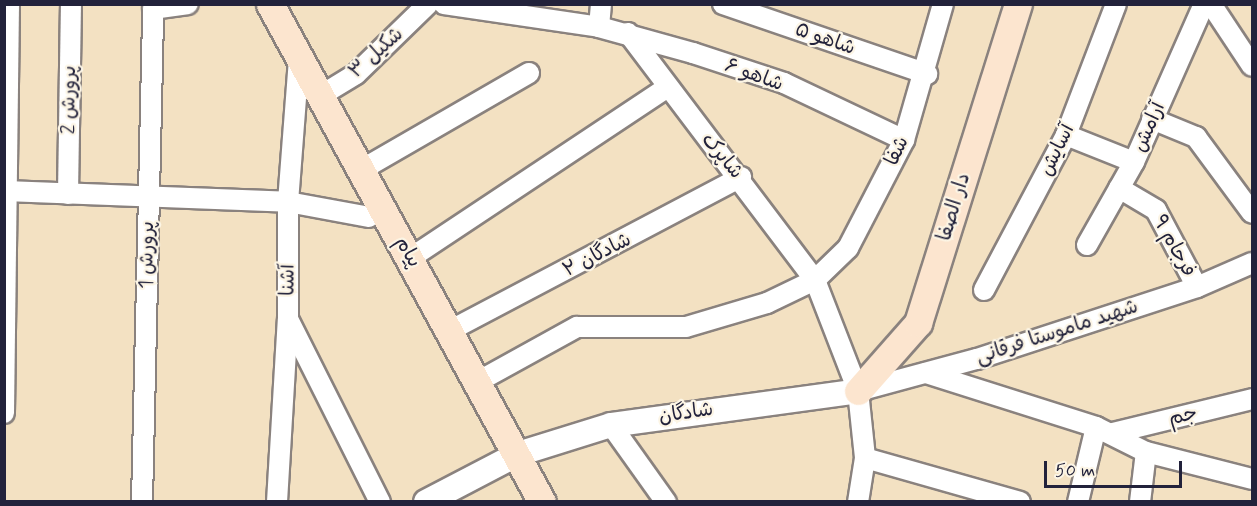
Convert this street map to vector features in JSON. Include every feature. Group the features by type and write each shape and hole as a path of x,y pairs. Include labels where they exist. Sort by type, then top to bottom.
{"main road":[{"name":"پیام","path":"270,4 361,170 412,257 542,501"},
{"name":"دار الصفا","path":"858,391 918,323 1018,4"}],"street":[{"path":"4,413 9,4"},
{"name":"پرورش 1","path":"142,501 153,9 188,4"},
{"name":"شکیل ۳","path":"325,105 428,4"},
{"name":"شاهو ۶","path":"444,4 511,9 627,33 784,83 904,141"},
{"path":"599,27 601,4"},
{"name":"شفا","path":"478,381 577,327 686,327 767,303 815,280 848,248 904,141 927,74 943,4"},
{"name":"آسایش","path":"984,290 1066,135 1116,4"},
{"name":"آرامش","path":"1087,245 1134,162 1204,4"},
{"path":"1210,4 1252,66"},
{"name":"شاهو ۵","path":"728,5 927,74"},
{"name":"پرورش 2","path":"68,194 71,6"},
{"name":"شاپرک","path":"627,33 665,89 741,177 815,280 858,391 865,458 858,501"},
{"name":"آشنا","path":"277,501 288,319 288,202 299,58"},
{"path":"361,170 529,73"},
{"path":"412,257 665,89"},
{"path":"295,110 325,105"},
{"path":"1152,119 1196,137 1252,213"},
{"path":"1066,135 1134,162"},
{"name":"شادگان ۲","path":"451,330 741,177"},
{"name":"فرجام ۹","path":"1119,188 1156,210 1197,287"},
{"path":"5,191 288,202 369,217"},
{"name":"شهید ماموستا فرقانی","path":"858,391 926,373 1197,287 1252,263"},
{"path":"288,319 380,501"},
{"path":"926,373 1105,430 1146,452 1252,479"},
{"name":"شادگان","path":"426,501 518,454 610,425 858,391"},
{"name":"جم","path":"1105,430 1252,399"},
{"path":"610,425 666,501"},
{"path":"1078,501 1105,430"},
{"path":"1140,501 1146,452"},
{"path":"865,458 1020,501"}]}
